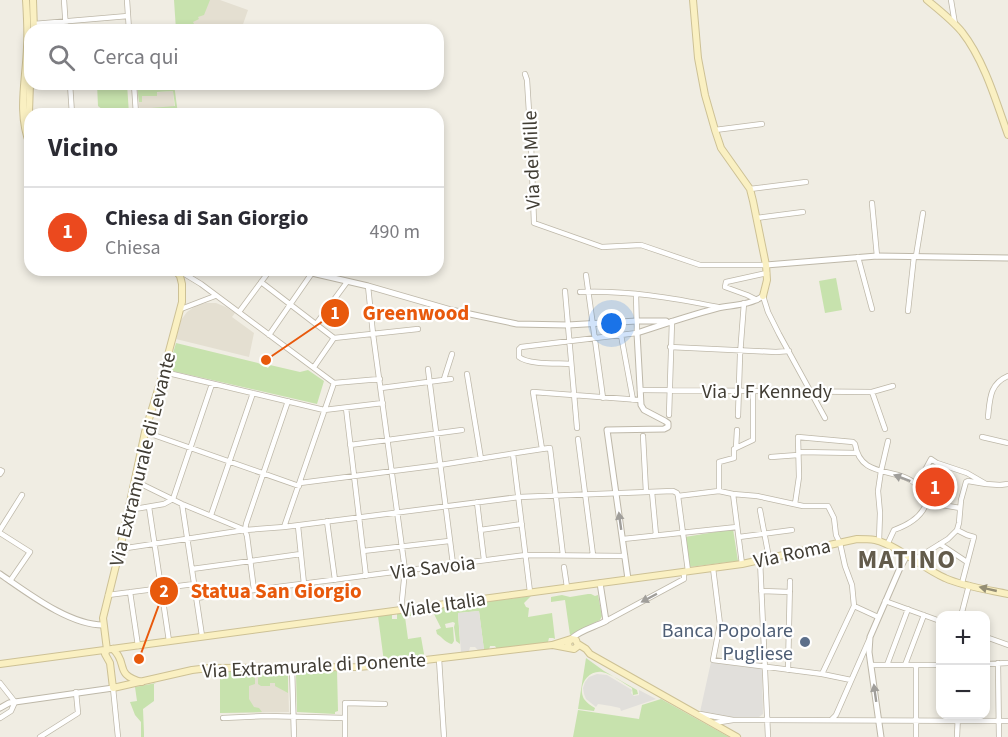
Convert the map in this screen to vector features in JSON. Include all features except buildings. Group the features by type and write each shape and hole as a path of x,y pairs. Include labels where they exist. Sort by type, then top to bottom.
{"main road":[{"path":"26,0 32,24"},
{"path":"32,24 33,0"},
{"path":"693,0 705,95 715,130 721,148 750,189 766,265 767,280 763,296"},
{"path":"927,0 955,24 976,54 992,89 1008,135"},
{"path":"24,90 24,117"},
{"path":"29,108 30,90"},
{"name":"Via Extramurale di Levante","path":"113,688 111,667 105,654 110,650 102,618 120,549 145,432 181,309 183,294 180,276"},
{"name":"Via Roma","path":"600,583 742,564 857,539 872,539 907,555 946,579 1008,594"},
{"name":"Viale Italia","path":"0,664 600,583"},
{"path":"574,644 712,720 737,737"},
{"name":"Via Extramurale di Ponente","path":"113,688 209,668 357,667 574,644"},
{"path":"121,661 125,652 135,646"},
{"path":"110,650 117,652 122,670"},
{"path":"111,667 142,681"}],"street":[{"path":"64,0 66,21"},
{"path":"127,0 129,24"},
{"path":"951,0 955,24"},
{"path":"46,24 128,16"},
{"name":"Via dei Mille","path":"525,74 531,134 534,223 602,247 641,245 700,265 766,265"},
{"path":"70,90 72,108"},
{"path":"134,90 136,108"},
{"path":"715,130 762,124"},
{"path":"750,189 806,182"},
{"path":"872,203 877,256"},
{"path":"756,218 802,212"},
{"path":"908,311 922,213"},
{"path":"766,265 877,256 1008,258"},
{"path":"858,257 872,309"},
{"path":"757,300 725,287 726,282 766,273"},
{"path":"586,275 603,398"},
{"path":"187,276 334,382 380,379"},
{"path":"239,312 266,276"},
{"path":"269,334 310,276"},
{"path":"324,276 451,310 517,324 568,325 672,321"},
{"path":"261,282 334,338 418,329"},
{"path":"316,324 347,282"},
{"path":"368,286 405,570 401,610"},
{"path":"565,291 577,428"},
{"path":"580,292 636,294 721,308"},
{"path":"628,579 607,430 664,429 668,427 668,423 644,410 641,405 636,294"},
{"path":"181,309 215,296"},
{"path":"571,364 532,362 521,359 519,349 637,333 672,321 757,300 763,296 768,312 825,418"},
{"path":"738,416 744,303"},
{"path":"669,415 672,321"},
{"path":"621,335 633,400"},
{"path":"314,367 334,338"},
{"path":"670,347 789,351"},
{"path":"381,388 448,379 452,354"},
{"path":"428,369 453,564"},
{"path":"164,372 324,410 383,403"},
{"path":"467,374 481,459"},
{"path":"988,417 991,393 1002,379 1008,376"},
{"path":"284,527 334,382"},
{"path":"129,510 164,504 173,499 212,384"},
{"name":"Via J F Kennedy","path":"640,390 872,392 893,386"},
{"path":"736,448 753,440 753,390"},
{"path":"542,449 533,392 640,400"},
{"path":"872,392 885,429"},
{"path":"211,515 253,393"},
{"path":"254,590 246,524 288,401"},
{"path":"346,408 366,576"},
{"path":"350,445 462,430"},
{"path":"719,491 719,462 734,458 737,430"},
{"path":"145,432 263,474 299,484 550,448 563,555"},
{"path":"643,436 656,535"},
{"path":"795,504 799,477 798,437 853,442 863,463 881,471 902,475 917,485 926,504"},
{"path":"982,438 1008,443"},
{"path":"578,439 593,555"},
{"path":"879,541 878,491 888,441"},
{"path":"771,457 799,453 857,453"},
{"path":"513,454 530,592"},
{"path":"920,489 924,472 931,459 967,473 986,484"},
{"path":"135,481 182,504 245,530"},
{"path":"914,560 948,539 957,530 966,482 1008,486"},
{"path":"120,549 245,530 298,526 519,497 616,492 673,491 677,493 683,533 686,571 684,579 606,621 578,633 574,644"},
{"path":"678,495 719,491 795,504 828,506 834,518 836,535 852,585 854,606 822,675"},
{"path":"733,494 742,564"},
{"path":"10,581 30,552 0,532 22,495"},
{"path":"477,502 484,560"},
{"path":"182,504 202,636"},
{"path":"926,504 960,508"},
{"path":"887,545 894,530 906,526 917,518 926,504"},
{"path":"149,507 169,641"},
{"path":"760,510 769,558"},
{"path":"327,521 335,580"},
{"path":"480,530 522,524"},
{"path":"298,526 304,584"},
{"path":"623,539 737,526"},
{"path":"739,537 792,530"},
{"path":"957,530 974,537 967,562 962,611"},
{"path":"363,551 449,541"},
{"path":"940,544 967,562"},
{"path":"192,569 301,554"},
{"name":"Via Savoia","path":"196,598 526,555 625,556"},
{"path":"832,719 836,715 907,555"},
{"path":"760,560 768,737"},
{"path":"564,567 567,587"},
{"path":"713,568 720,624 713,660 852,680"},
{"path":"0,574 67,617 103,625"},
{"path":"788,670 790,581"},
{"path":"600,583 606,621"},
{"path":"108,595 194,584"},
{"path":"761,591 790,592"},
{"path":"130,592 135,646"},
{"path":"885,601 936,620"},
{"path":"854,606 878,617"},
{"path":"887,665 908,609"},
{"path":"905,665 924,615"},
{"path":"870,637 869,652 881,737"},
{"path":"990,638 1008,645"},
{"path":"439,659 444,737"},
{"path":"860,660 866,660 871,664 936,665"},
{"path":"998,663 999,737"},
{"path":"990,664 1008,663"},
{"path":"916,665 916,737"},
{"path":"292,667 294,737"},
{"path":"0,684 15,702"},
{"path":"0,708 15,702 113,688 118,737"},
{"path":"40,737 78,713 76,692"},
{"path":"0,718 11,711 15,702"},
{"path":"345,737 345,704 385,704"},
{"path":"223,718 267,716 345,718"},
{"path":"712,720 1008,721"},
{"path":"957,737 958,721"}],"shaded area":[{"path":"176,0 220,0 248,10 243,24 178,24"},
{"path":"173,91 174,108 139,108 138,94"},
{"path":"216,303 226,307 235,313 232,317 254,333 249,357 176,339 181,320 187,312 197,305"},
{"path":"479,611 484,650 470,647 469,651 461,652 458,613"},
{"path":"711,662 762,669 763,714 759,717 731,717 700,712"},
{"path":"220,671 284,672 288,675 289,712 220,713"},
{"path":"597,674 607,675 632,690 631,693 634,696 639,695 639,690 656,699 621,711 620,708 611,706 598,704 596,707 586,699 583,688 589,677"}],"green space":[{"path":"174,0 210,0 204,15 198,17 199,19 193,22 194,24 176,24"},
{"path":"97,90 127,90 129,108 100,108 98,106"},
{"path":"138,90 175,90 177,108 151,108 175,106 173,91 157,92 157,96 142,96 142,102 139,102"},
{"path":"836,278 842,310 825,313 819,281"},
{"path":"176,343 258,363 268,368 270,365 300,372 308,370 324,381 317,404 168,370"},
{"path":"733,529 738,561 689,567 685,537"},
{"path":"598,595 602,616 600,620 570,635 565,600 551,602 551,597"},
{"path":"531,596 524,603 529,608 528,617 552,613 555,639 549,638 548,642 497,649 495,646 490,646 489,650 484,650 479,611 458,613 460,644 456,641 455,623 445,624 446,628 453,627 454,641 452,644 437,634 436,630 441,628 429,609"},
{"path":"425,610 426,613 405,617 408,639 421,637 424,654 422,658 384,662 378,616 392,614 392,619 397,619 397,614"},
{"path":"586,658 637,690 638,694 633,695 632,688 614,677 597,672 588,676 582,689 584,699 595,708 594,711 578,709"},
{"path":"302,670 337,670 338,711 335,714 297,712 296,675"},
{"path":"220,671 255,673 255,684 249,686 249,699 254,707 259,708 262,712 220,713"},
{"path":"261,671 286,672 288,693 275,686 275,683 270,683 270,686 258,684 258,673"},
{"path":"156,683 154,684 154,701 143,709 144,737 141,737 141,722 135,715 130,702 137,701 135,687"},
{"path":"661,699 729,737 573,737 578,710 639,719 642,705"}],"place":[{"name":"Greenwood","path":"266,360"},
{"name":"Chiesa di San Giorgio","path":"935,487"},
{"name":"Banca Popolare Pugliese","path":"805,642"},
{"name":"Statua San Giorgio","path":"139,659"}],"district":[{"name":"MATINO","path":"907,559"}]}
